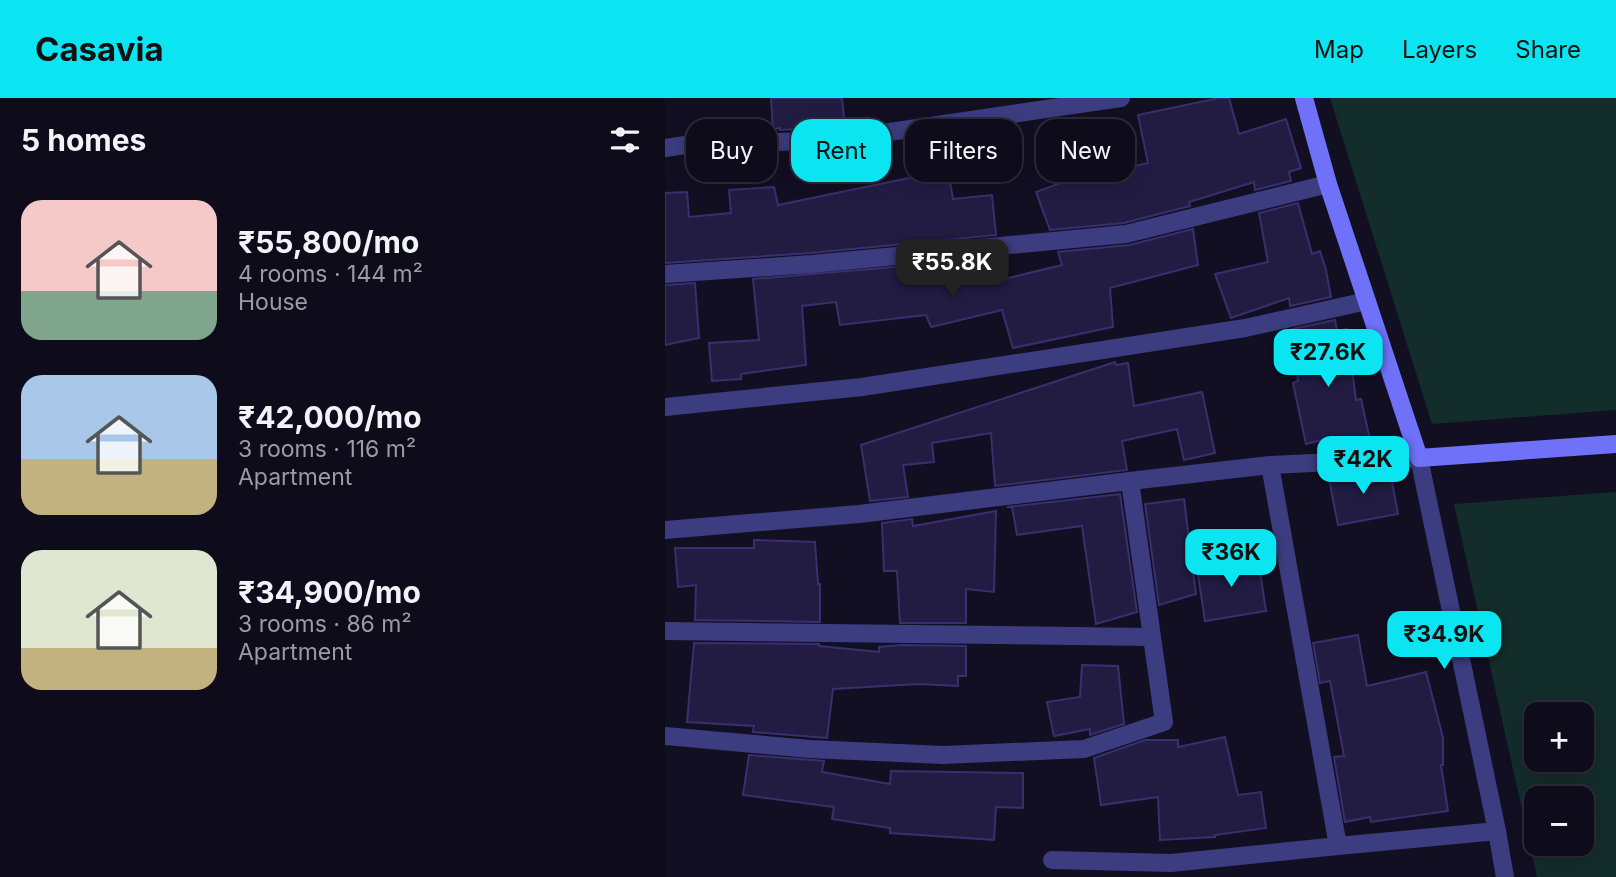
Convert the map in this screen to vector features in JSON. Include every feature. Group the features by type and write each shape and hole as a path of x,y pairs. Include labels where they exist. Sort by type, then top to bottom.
{"street":[{"path":"665,148 835,140 1121,98"},
{"path":"1304,98 1328,184 1419,458 1505,877"},
{"path":"665,275 1126,234 1328,184"},
{"path":"665,407 862,387 1245,328 1367,301"},
{"path":"665,530 859,514 1270,465 1616,444"},
{"path":"1270,465 1339,846"},
{"path":"665,736 810,749 943,755 1084,749 1164,722 1130,481"},
{"path":"665,631 1151,637"},
{"path":"1052,860 1171,863 1497,831"}],"green space":[{"path":"1330,98 1616,98 1616,410 1432,424"},
{"path":"1616,492 1616,877 1537,877 1532,856 1594,856 1594,786 1524,786 1524,819 1454,504"}],"building":[{"path":"771,98 842,98 844,119 791,119 791,129 780,130 777,128 777,119 772,119"},
{"path":"1229,98 1239,134 1286,119 1301,168 1289,172 1291,181 1255,190 1254,182 1189,202 1190,206 1124,223 1050,230 1036,192 1063,182 1135,182 1135,166 1148,163 1138,115"},
{"path":"905,179 905,182 950,182 953,199 992,195 996,235 811,253 665,263 665,193 687,192 689,217 731,213 729,190 774,187 778,205"},
{"path":"1298,203 1312,254 1320,251 1331,297 1290,306 1289,298 1231,318 1215,274 1268,262 1259,213"},
{"path":"1193,229 1198,265 1110,288 1113,327 1013,348 1002,310 931,327 926,315 840,325 836,302 802,306 806,365 741,374 741,379 712,381 709,343 759,340 753,279 998,258 1000,280 1062,265 1058,252 1129,245"},
{"path":"695,283 699,338 665,345 665,285"},
{"path":"1335,320 1337,331 1347,329 1356,400 1361,399 1372,449 1324,451 1322,440 1306,444 1293,383 1298,381 1292,329"},
{"path":"1115,362 1116,365 1128,363 1134,406 1202,392 1215,453 1184,460 1177,429 1122,441 1127,470 995,486 991,433 932,443 934,462 903,465 908,497 870,501 861,445"},
{"path":"1390,471 1398,514 1338,525 1328,474"},
{"path":"1120,494 1137,612 1096,624 1082,526 1017,535 1012,507 1007,507"},
{"path":"1184,499 1196,594 1159,605 1145,504"},
{"path":"996,511 994,592 966,589 966,623 900,623 897,571 884,571 882,523 912,519 913,526"},
{"path":"754,540 815,542 820,584 820,622 695,620 696,585 678,587 675,548 754,548"},
{"path":"1258,558 1266,611 1205,621 1197,568"},
{"path":"1358,635 1367,686 1426,672 1443,738 1441,765 1448,811 1371,822 1370,817 1345,822 1334,757 1344,756 1330,681 1320,683 1313,643"},
{"path":"694,643 819,644 879,652 879,647 901,645 966,646 966,676 958,676 958,686 918,684 833,689 827,738 753,732 754,726 687,722"},
{"path":"1082,665 1118,666 1124,724 1090,735 1090,729 1054,736 1047,702 1080,697"},
{"path":"1225,737 1238,795 1261,792 1266,828 1215,837 1160,840 1158,797 1101,805 1094,758 1145,740 1178,740 1178,747"},
{"path":"749,755 824,761 822,772 890,784 891,771 1023,773 1023,808 996,807 994,840 890,833 890,828 832,819 834,807 743,795"}]}
